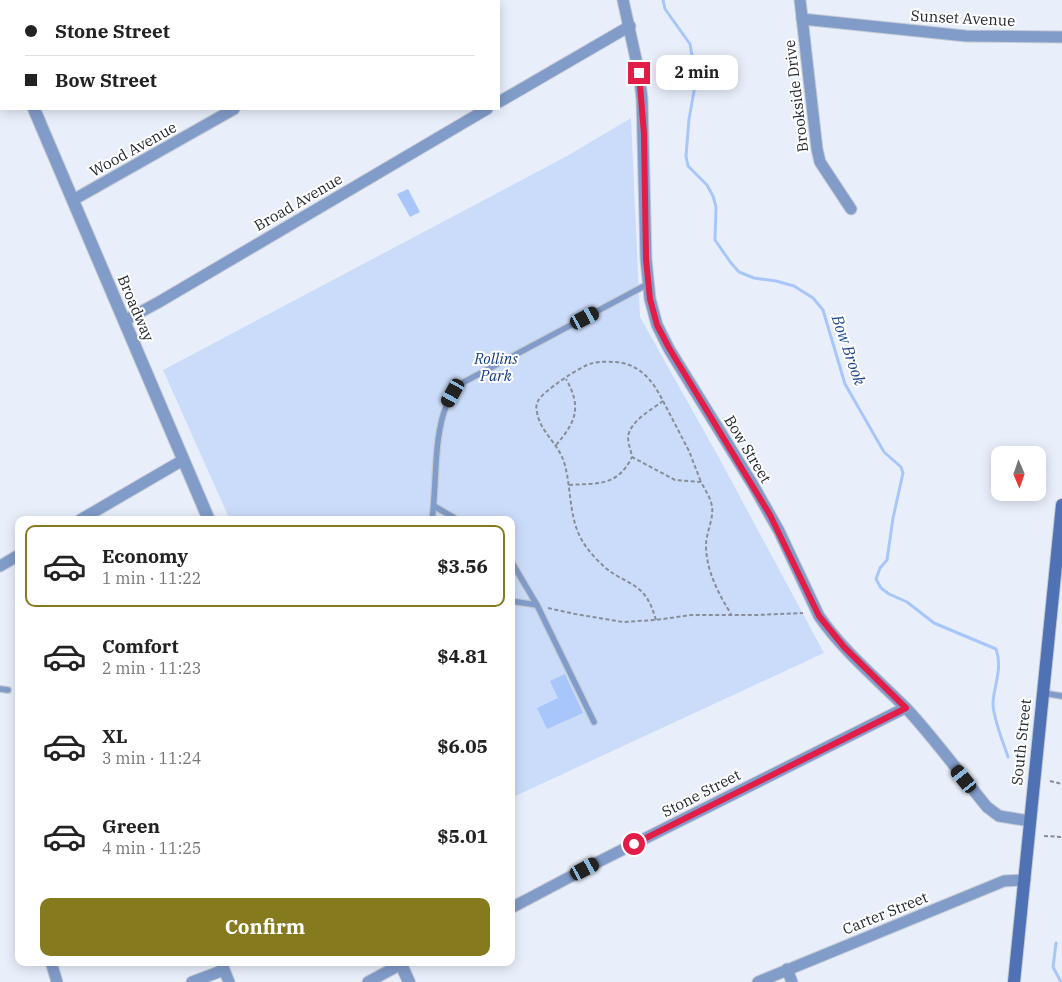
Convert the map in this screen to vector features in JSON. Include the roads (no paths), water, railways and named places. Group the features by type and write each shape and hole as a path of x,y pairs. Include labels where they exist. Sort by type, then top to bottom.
{"main road":[{"name":"South Street","path":"1014,982 1043,693 1059,583 1062,505"}],"street":[{"name":"Bow Street","path":"623,0 630,26 642,99 648,284 657,325 775,523 819,616 844,647 920,723 987,807 1000,816 1030,822"},
{"name":"Brookside Drive","path":"800,0 820,162 851,209"},
{"name":"Sunset Avenue","path":"802,19 966,36 1062,37"},
{"path":"500,101 630,26"},
{"name":"Broadway","path":"34,110 206,516"},
{"name":"Wood Avenue","path":"73,200 232,110"},
{"name":"Broad Avenue","path":"124,321 485,110"},
{"path":"87,516 182,460"},
{"path":"0,566 15,557"},
{"name":"Stone Street","path":"515,906 608,857 906,708"},
{"name":"Carter Street","path":"758,982 1004,881 1025,880"},
{"path":"52,966 57,982"},
{"path":"192,982 222,966 229,982"},
{"path":"368,982 397,966"},
{"path":"403,966 409,982"},
{"path":"787,970 792,982"}],"lane":[{"path":"433,516 439,440 444,414 453,393 464,382 648,284"},
{"path":"434,506 451,516"},
{"path":"515,568 537,605 594,722"},
{"path":"515,602 537,605"},
{"path":"0,689 8,690"},
{"path":"1043,693 1062,696"}],"water":[{"path":"408,189 420,212 410,217 397,194"},
{"path":"565,674 583,713 547,729 537,708 558,698 550,681"}],"waterway":[{"name":"Bow Brook","path":"663,0 665,9 690,44 696,80 689,119 686,156 688,166 707,185 713,196 716,207 715,240 739,272 754,278 794,286 813,298 823,310 845,384 884,452 901,467 903,473 893,518 887,560 880,568 876,579 881,588 907,602 934,623 996,649 999,663 993,709 1008,757"},
{"name":"Bow Brook","path":"1056,943 1053,967 1061,982"}],"park label":[{"name":"Rollins Park","path":"496,366"}]}
